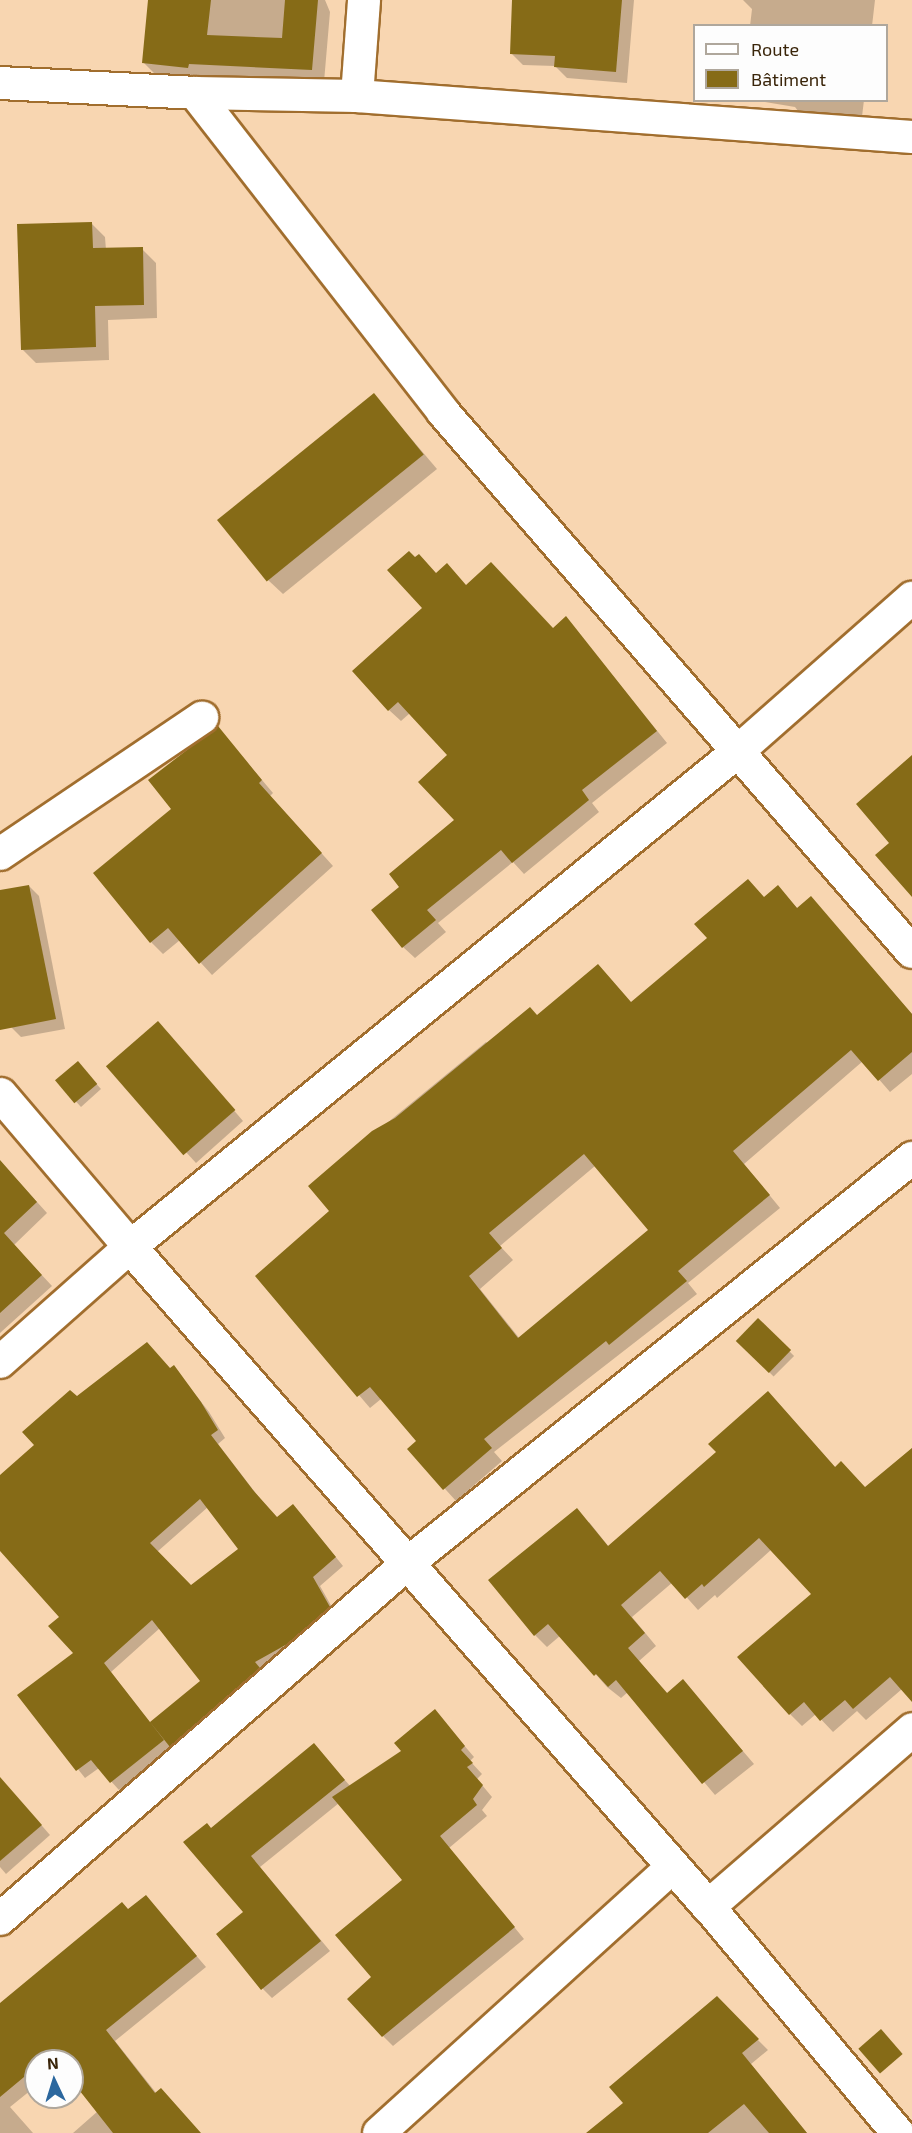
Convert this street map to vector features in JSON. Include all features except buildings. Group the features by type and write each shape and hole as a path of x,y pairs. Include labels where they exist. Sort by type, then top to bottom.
{"street":[{"path":"357,96 364,0"},
{"path":"0,83 195,93 357,96 912,137"},
{"path":"195,93 443,412 736,753 912,952"},
{"path":"0,1362 129,1247 736,753 912,598"},
{"path":"0,854 201,718"},
{"path":"0,1094 129,1247 708,1906 898,2133"},
{"path":"0,1919 408,1563 912,1158"},
{"path":"708,1906 912,1729"},
{"path":"380,2133 673,1866"}]}
